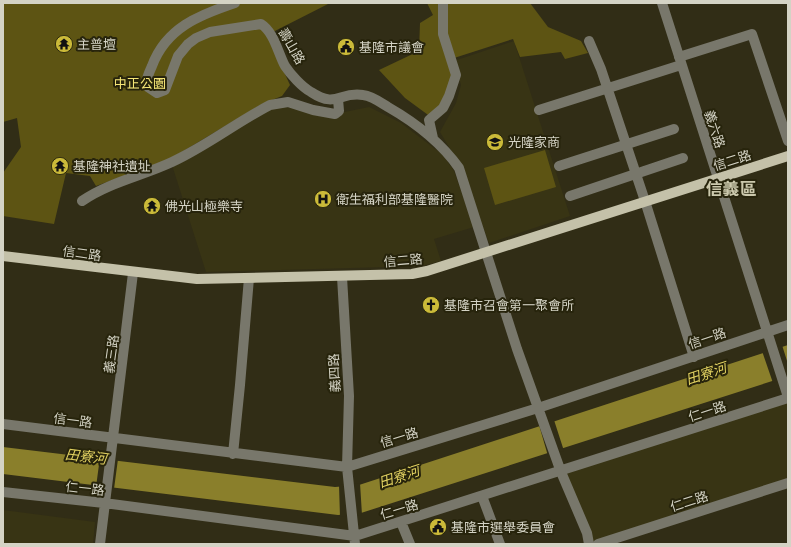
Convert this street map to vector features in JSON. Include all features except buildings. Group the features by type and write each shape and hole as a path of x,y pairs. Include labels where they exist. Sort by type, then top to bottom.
{"main road":[{"name":"信二路","path":"3,256 133,273 197,279 342,277 412,274 427,272 788,156"}],"street":[{"name":"壽山路","path":"235,3 193,18 172,34 162,45 155,58 147,79 147,85 150,90 157,93 165,90 178,56 188,44 196,38 210,32 256,24 265,26 286,67 305,88 324,99 331,101 358,94 373,97 405,117 433,138 448,152 459,168 517,349 562,472 587,533 589,544"},
{"path":"433,138 429,120 443,108 456,75 443,34 443,3"},
{"name":"義六路","path":"662,3 788,398"},
{"path":"539,110 607,88 752,34 788,140"},
{"path":"589,41 607,88 645,201 694,357"},
{"path":"82,202 96,192 119,181 172,162 270,104 288,102 313,110 335,114 339,111 338,99"},
{"path":"559,166 674,129"},
{"path":"570,196 683,158"},
{"name":"義三路","path":"100,544 133,273"},
{"name":"義四路","path":"342,277 348,396 347,467 355,540"},
{"path":"232,454 240,385 249,278"},
{"name":"信一路","path":"3,424 232,454 347,467 538,408 788,325"},
{"name":"仁一路","path":"3,492 104,502 355,540 402,522 562,472 788,398"},
{"name":"仁二路","path":"598,544 788,483"},
{"path":"482,496 500,544"},
{"path":"402,522 410,544"}],"shaded area":[{"name":"光隆家商","path":"514,41 570,216 489,243 461,167 440,132 456,103 461,85 454,61"},
{"name":"衛生福利部基隆醫院","path":"270,105 335,114 369,107 401,123 443,155 454,171 474,227 434,239 441,261 422,266 206,272 172,165"},
{"path":"788,398 788,483 588,544 557,474"},
{"path":"3,510 95,522 93,544 3,544"}],"green space":[{"name":"中正公園","path":"3,3 330,3 267,35 290,85 282,96 262,104 170,159 96,186 90,176 66,173 54,224 3,216 3,173 21,147 17,118 3,122"},
{"path":"427,3 530,3 548,27 581,41 588,53 565,59 561,52 520,57 513,39 451,59 455,84 435,120 405,98 379,70 419,51 420,23 433,15"},
{"path":"545,150 556,187 495,205 484,168"}],"water":[{"name":"田寮河","path":"788,345 788,376 361,513 338,515 3,474 3,447 335,487 359,485"}],"pier":[{"path":"782,345 788,364 788,378 773,383 762,351"},
{"path":"554,420 564,451 548,456 539,425"},
{"path":"100,457 118,459 114,489 96,487"},
{"path":"360,483 362,515 340,517 339,485"}],"place":[{"name":"主普壇","path":"64,44"},
{"name":"基隆市議會","path":"346,47"},
{"name":"光隆家商","path":"495,142"},
{"name":"基隆神社遺址","path":"60,166"},
{"name":"衛生福利部基隆醫院","path":"323,199"},
{"name":"佛光山極樂寺","path":"152,206"},
{"name":"基隆市召會第一聚會所","path":"431,305"},
{"name":"基隆市選舉委員會","path":"438,527"}],"district":[{"name":"信義區","path":"731,188"}]}
